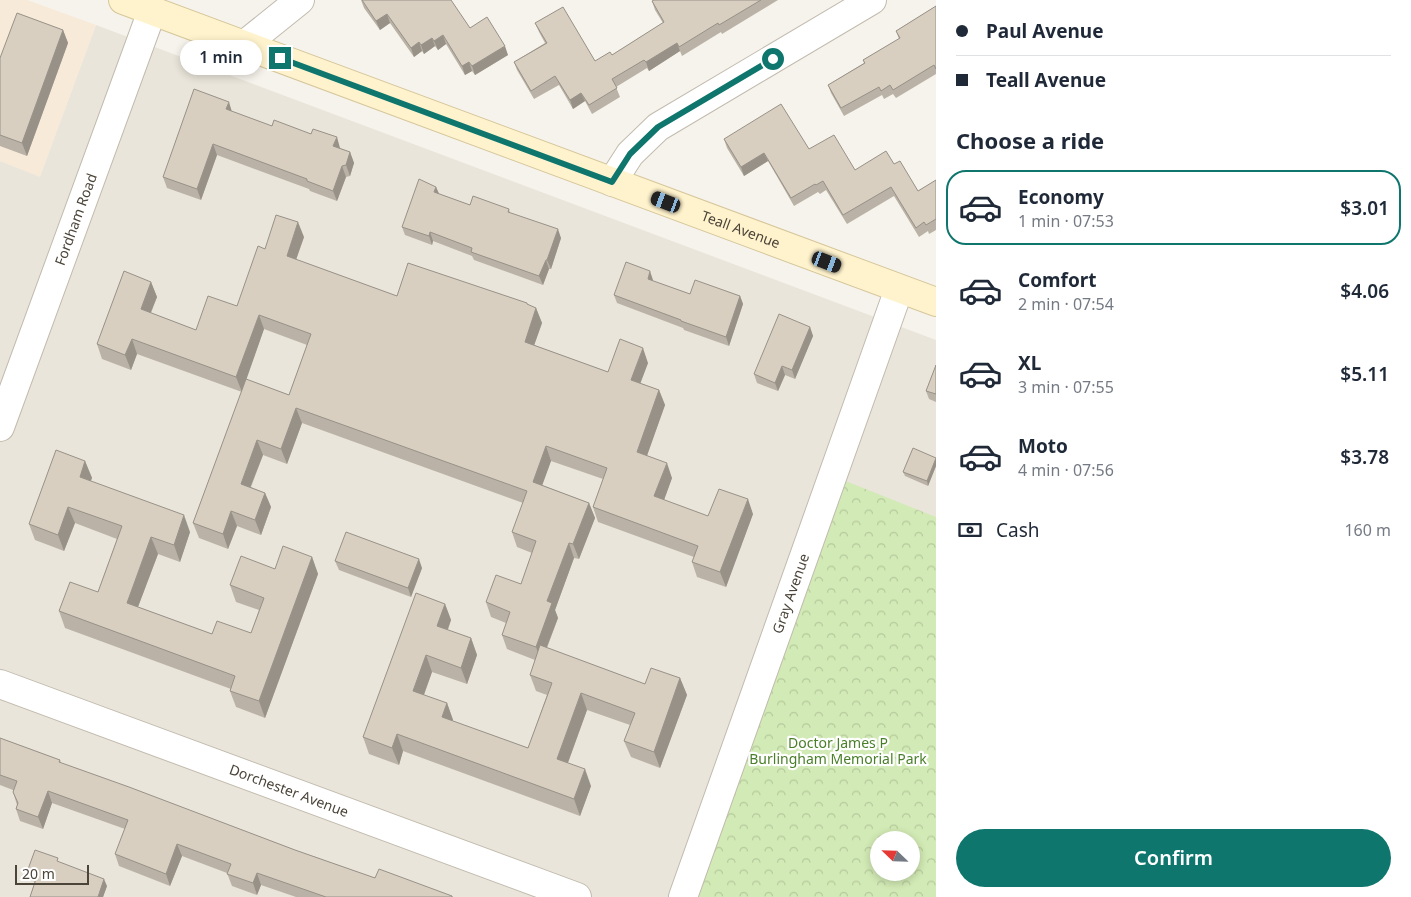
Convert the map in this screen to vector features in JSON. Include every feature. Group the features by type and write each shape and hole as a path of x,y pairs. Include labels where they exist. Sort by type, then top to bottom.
{"street":[{"name":"Teall Avenue","path":"124,0 936,302"},
{"path":"244,45 300,0"},
{"path":"612,182 630,154 658,127 872,0"},
{"name":"Fordham Road","path":"0,427 152,10"},
{"name":"Gray Avenue","path":"683,897 899,289"},
{"name":"Dorchester Avenue","path":"0,684 577,897"}],"shaded area":[{"path":"0,0 27,0 96,25 40,177 0,161"},
{"path":"96,25 936,340 936,897 0,897 0,161 40,176"}],"green space":[{"name":"Doctor James P Burlingham Memorial Park","path":"833,476 936,517 936,897 683,897"}],"building":[{"path":"362,0 451,0 470,28 487,17 505,46 472,66 469,62 462,66 443,35 434,41 432,38 421,45 419,42 411,48 387,14 376,21"},
{"path":"761,0 679,47 677,43 646,62 644,60 612,79 617,88 589,105 581,93 570,100 555,76 531,91 514,62 547,43 535,23 563,7 595,61 610,52 612,55 664,22 652,1"},
{"path":"936,6 936,69 934,65 893,90 890,85 881,91 879,87 841,108 828,85 865,63 863,60 900,38 896,31"},
{"path":"17,13 63,30 22,143 0,135 0,58"},
{"path":"194,89 229,102 226,109 272,126 274,120 311,134 313,129 337,137 333,146 350,152 346,165 342,166 333,191 307,181 307,179 213,144 197,189 163,177"},
{"path":"781,104 809,149 834,135 855,170 886,151 894,164 900,161 918,191 936,180 936,219 926,225 924,222 916,228 891,187 843,215 823,181 791,198 764,153 741,167 724,139"},
{"path":"419,179 436,187 434,192 470,205 473,196 509,209 508,212 558,229 539,276 471,252 472,248 430,232 429,236 402,227"},
{"path":"276,215 298,222 287,256 397,296 408,263 527,303 536,308 525,342 608,372 620,339 643,348 631,380 659,390 637,452 667,463 654,496 708,516 719,489 748,499 720,572 692,562 698,546 593,507 607,468 546,446 533,482 589,503 573,544 569,543 547,601 552,603 536,647 502,635 510,612 486,602 496,575 521,584 536,541 512,532 527,491 296,408 281,449 257,440 241,484 265,493 255,520 231,511 223,534 193,523 246,379 289,395 311,334 259,315 236,377 132,339 125,355 97,344 124,271 151,282 141,309 196,330 208,296 237,306 258,246 265,249"},
{"path":"626,262 650,271 648,279 690,294 695,280 740,296 726,337 614,295"},
{"path":"779,314 810,327 792,370 782,366 775,383 754,374"},
{"path":"936,365 936,394 926,391"},
{"path":"913,448 936,458 927,481 903,472"},
{"path":"56,450 85,461 80,477 184,515 174,545 151,537 127,603 212,634 217,621 251,633 264,598 230,585 241,556 275,569 283,546 312,557 259,701 230,691 235,676 59,611 70,582 98,592 122,526 68,507 58,535 29,524"},
{"path":"346,532 419,559 408,588 335,561"},
{"path":"416,593 445,604 437,626 471,638 461,668 426,655 413,691 447,703 442,717 528,748 552,683 530,675 540,645 645,684 651,668 680,678 654,752 624,741 635,713 581,693 557,759 585,769 574,799 397,734 392,748 363,737"},
{"path":"0,738 295,850 375,878 379,869 452,897 326,897 257,873 253,883 227,874 231,864 177,844 166,874 115,854 128,820 48,791 38,817 16,809 18,803 13,792 17,781 0,775"},
{"path":"35,850 58,858 57,861 104,879 98,897 30,897 37,876 27,872"}],"route":[{"path":"280,58 612,182 630,154 658,127 773,59"}]}
